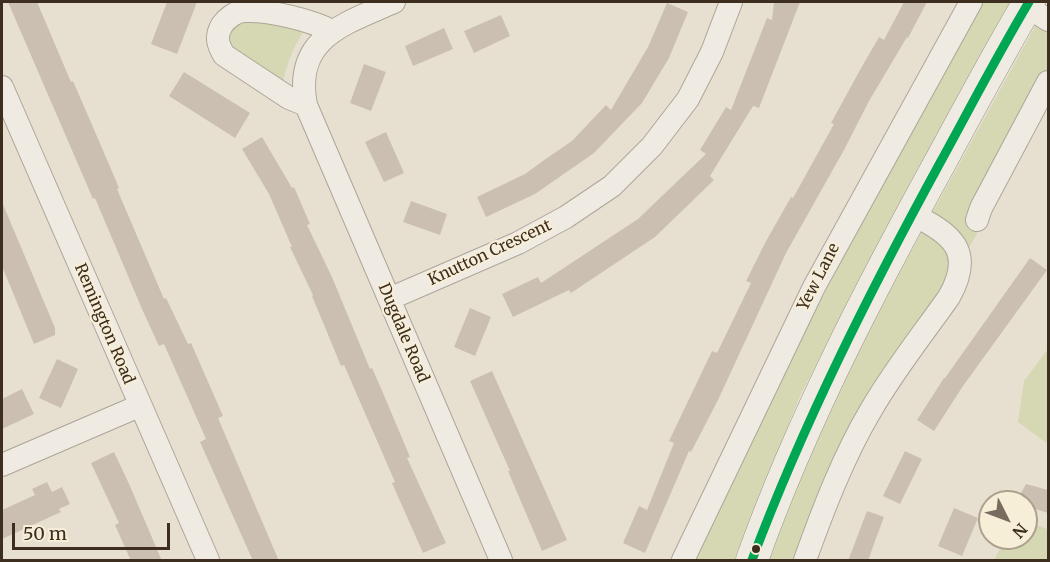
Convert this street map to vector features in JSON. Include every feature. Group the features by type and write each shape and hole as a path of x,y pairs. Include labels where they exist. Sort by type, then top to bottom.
{"main road":[{"path":"752,561 783,478 814,406 912,214 1034,9"}],"street":[{"name":"Dugdale Road","path":"394,2 332,31 319,43 303,73 303,91 306,105 501,561"},
{"name":"Knutton Crescent","path":"389,299 518,243 566,217 612,186 652,146 688,99 712,52 731,2"},
{"name":"Yew Lane","path":"683,561 814,287 970,2"},
{"path":"306,105 290,98 224,55 218,45 218,33 223,23 232,15 243,10 314,22 332,31"},
{"path":"976,220 1048,82"},
{"name":"Remington Road","path":"2,87 208,561"},
{"path":"805,561 859,429 883,390 957,283 961,259 957,248 931,224 912,214"},
{"path":"2,465 139,406"}],"green space":[{"path":"979,2 1012,2 912,179 800,396 752,516 738,560 693,560 832,279"},
{"path":"1048,3 1048,95 973,241 931,304 796,560 767,560 778,525 862,340"},
{"path":"240,19 306,28 291,56 282,87 230,52 228,26"},
{"path":"1048,349 1048,444 1018,422 1024,381"},
{"path":"1038,526 1048,530 1048,560 994,560 999,550 1038,550"}],"building":[{"path":"8,2 37,2 102,148 164,299 166,298 188,344 191,343 223,416 218,418 279,561 253,561 200,442 206,439 164,344 159,346 142,309"},
{"path":"167,2 197,2 177,54 151,44"},
{"path":"774,2 800,2 759,108 753,106 710,176 714,180 655,237 571,293 569,290 513,317 502,294 538,277 541,283 638,219 706,154 700,150 726,107 731,110 767,18 772,20"},
{"path":"904,2 927,2 908,38 869,101 786,253 718,400 691,452 689,451 645,553 623,543 639,506 647,510 674,443 669,441 712,351 717,353 751,283 746,281 765,243 834,124 831,123 879,37 884,40"},
{"path":"667,3 688,12 669,58 642,103 594,153 535,194 486,217 477,197 525,174 572,141 606,105 611,110 648,47"},
{"path":"501,15 510,36 474,53 464,31"},
{"path":"444,28 453,49 413,66 405,46"},
{"path":"364,64 386,72 371,111 350,103"},
{"path":"184,72 250,113 235,138 169,96"},
{"path":"386,132 404,173 384,182 365,142"},
{"path":"262,137 292,188 294,187 310,224 307,225 332,277 370,369 372,368 380,386 410,457 407,458 446,543 423,553 392,483 395,482 344,365 341,366 269,194 242,149"},
{"path":"411,201 447,214 440,235 403,222"},
{"path":"2,202 55,328 55,335 34,344 2,266"},
{"path":"1030,258 1047,270 963,386 934,431 917,420 944,378"},
{"path":"470,308 491,317 475,356 454,347"},
{"path":"57,359 78,369 61,408 39,398"},
{"path":"492,371 567,540 542,551 470,381"},
{"path":"22,389 34,414 2,429 2,399"},
{"path":"905,451 922,459 900,504 883,496"},
{"path":"114,452 162,561 131,561 115,525 119,523 91,463"},
{"path":"47,482 52,492 62,487 70,504 59,509 61,512 2,539 2,510 35,495 32,489"},
{"path":"1026,484 1048,490 1048,513 1038,510 1038,490 1023,490"},
{"path":"954,508 978,518 962,556 938,546"},
{"path":"867,511 884,517 868,561 848,561"}],"transit line":[{"path":"752,560 793,458 839,358 915,210 1029,2"}]}
